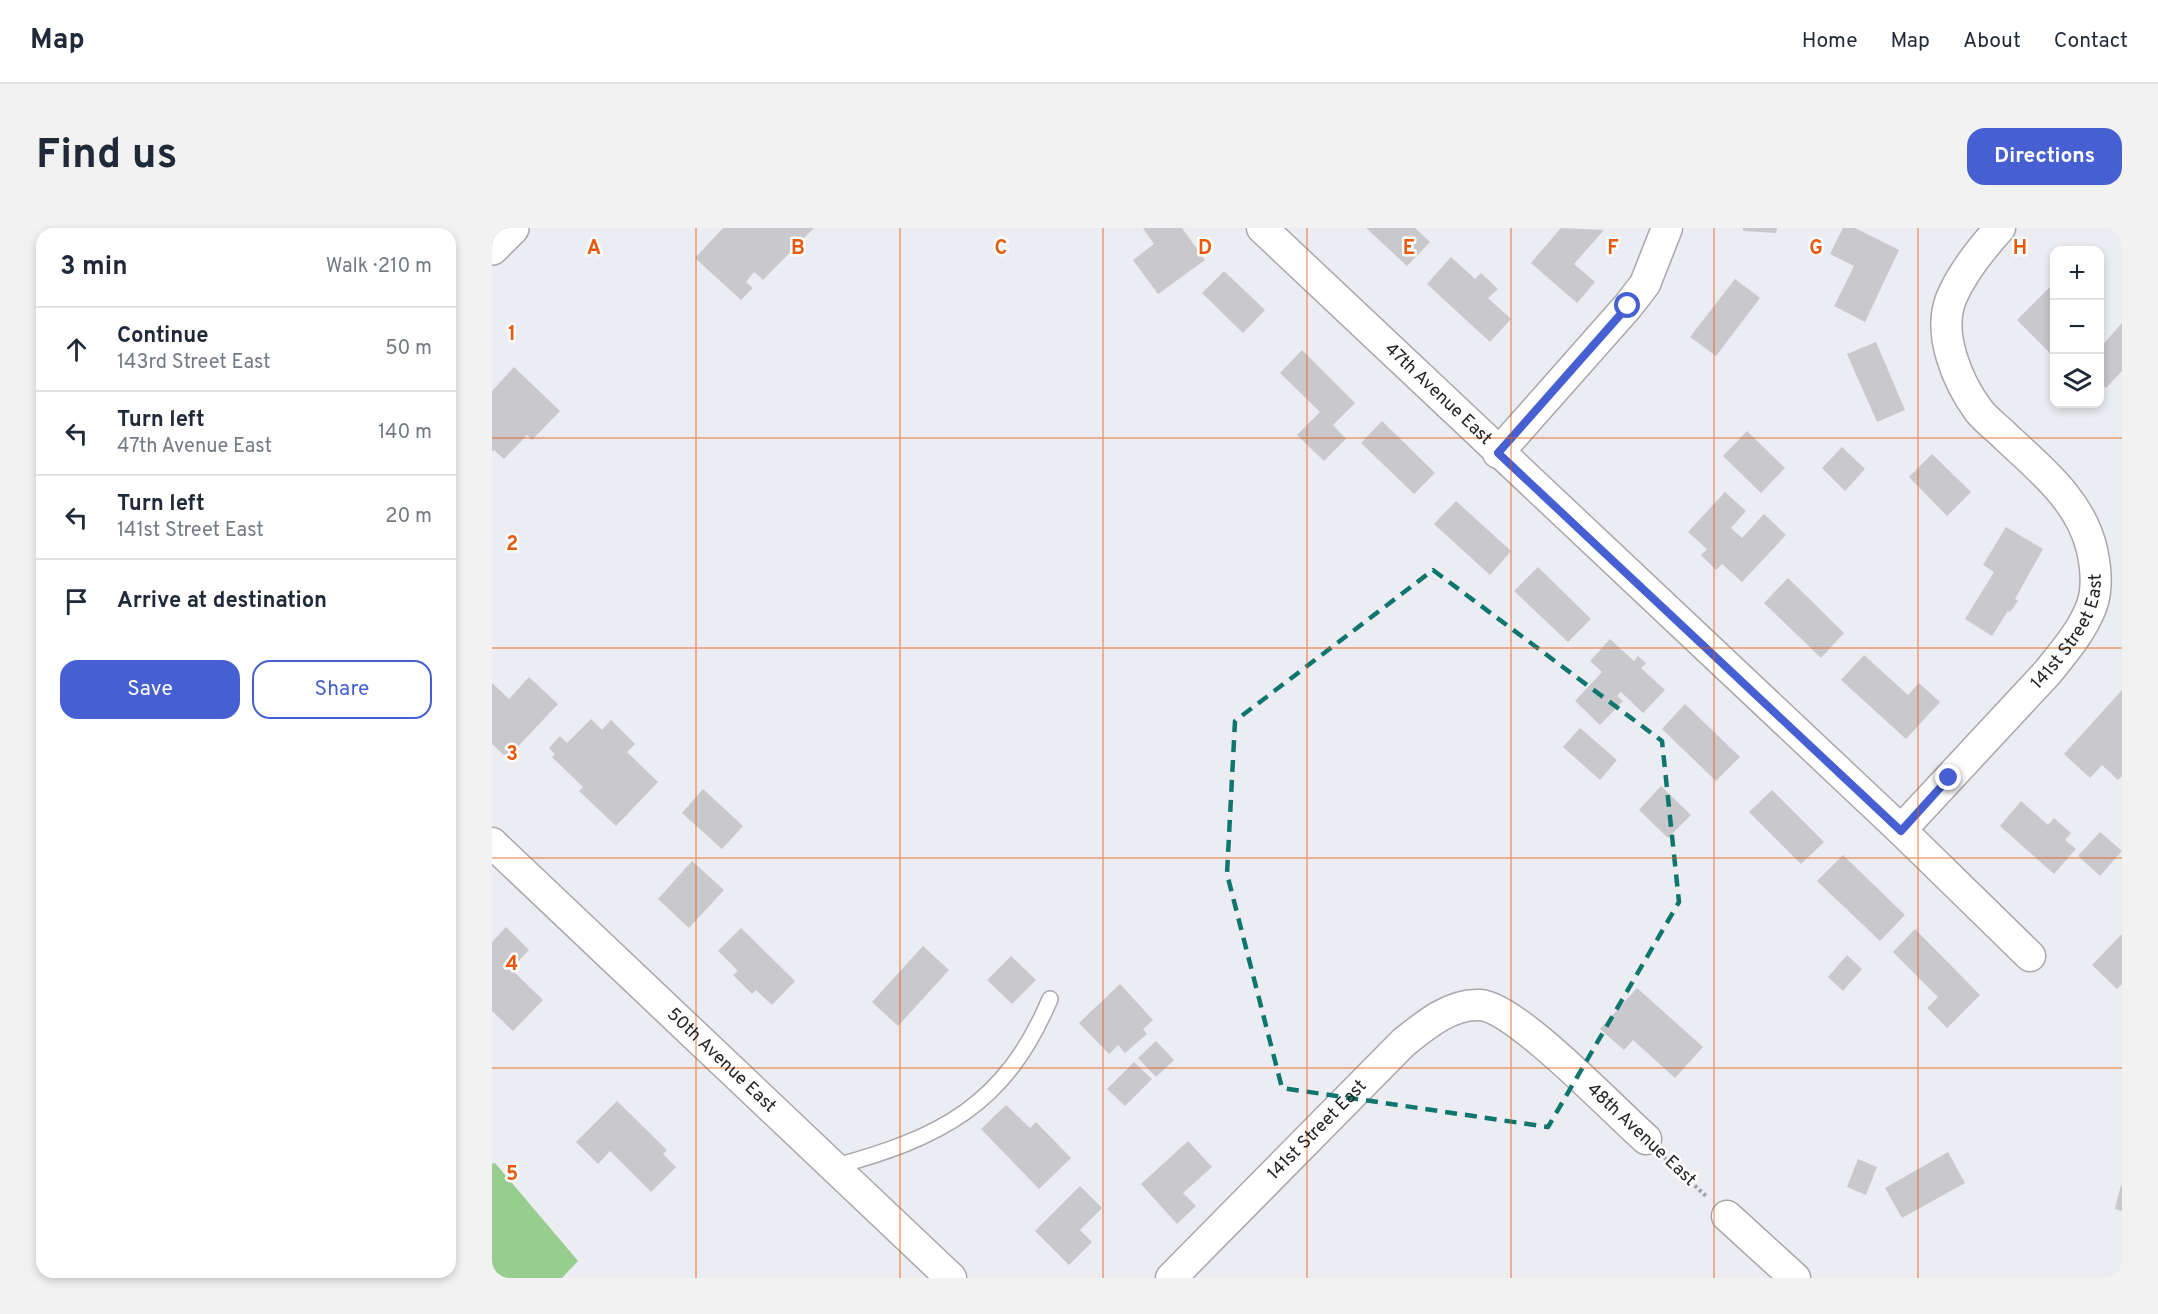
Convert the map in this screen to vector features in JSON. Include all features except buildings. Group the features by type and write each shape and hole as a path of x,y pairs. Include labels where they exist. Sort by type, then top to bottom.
{"street":[{"path":"492,248 512,228"},
{"name":"47th Avenue East","path":"1262,228 1901,831 2030,956"},
{"path":"1498,453 1645,284 1667,228"},
{"name":"141st Street East","path":"1901,831 2047,673 2069,645 2092,603 2096,565 2088,532 2080,514 2056,485 1979,412 1964,385 1948,342 1948,310 1951,299 1984,244 2000,228"},
{"name":"50th Avenue East","path":"492,843 951,1278"},
{"name":"141st Street East","path":"1171,1278 1403,1043 1446,1013 1478,1005"},
{"name":"48th Avenue East","path":"1478,1005 1500,1012 1533,1036 1646,1139"},
{"path":"1727,1216 1795,1278"}],"lane":[{"path":"833,1167 903,1145 967,1113 1003,1080 1022,1054 1050,999"}],"path":[{"name":"48th Avenue East","path":"1646,1139 1727,1216"}],"highlighted area":[{"path":"1433,570 1662,741 1679,902 1548,1127 1282,1088 1227,874 1235,721"}],"green space":[{"path":"495,1163 578,1261 562,1278 492,1278 492,1164"}],"route":[{"path":"1628,306 1498,453 1901,831 1949,778"}]}
